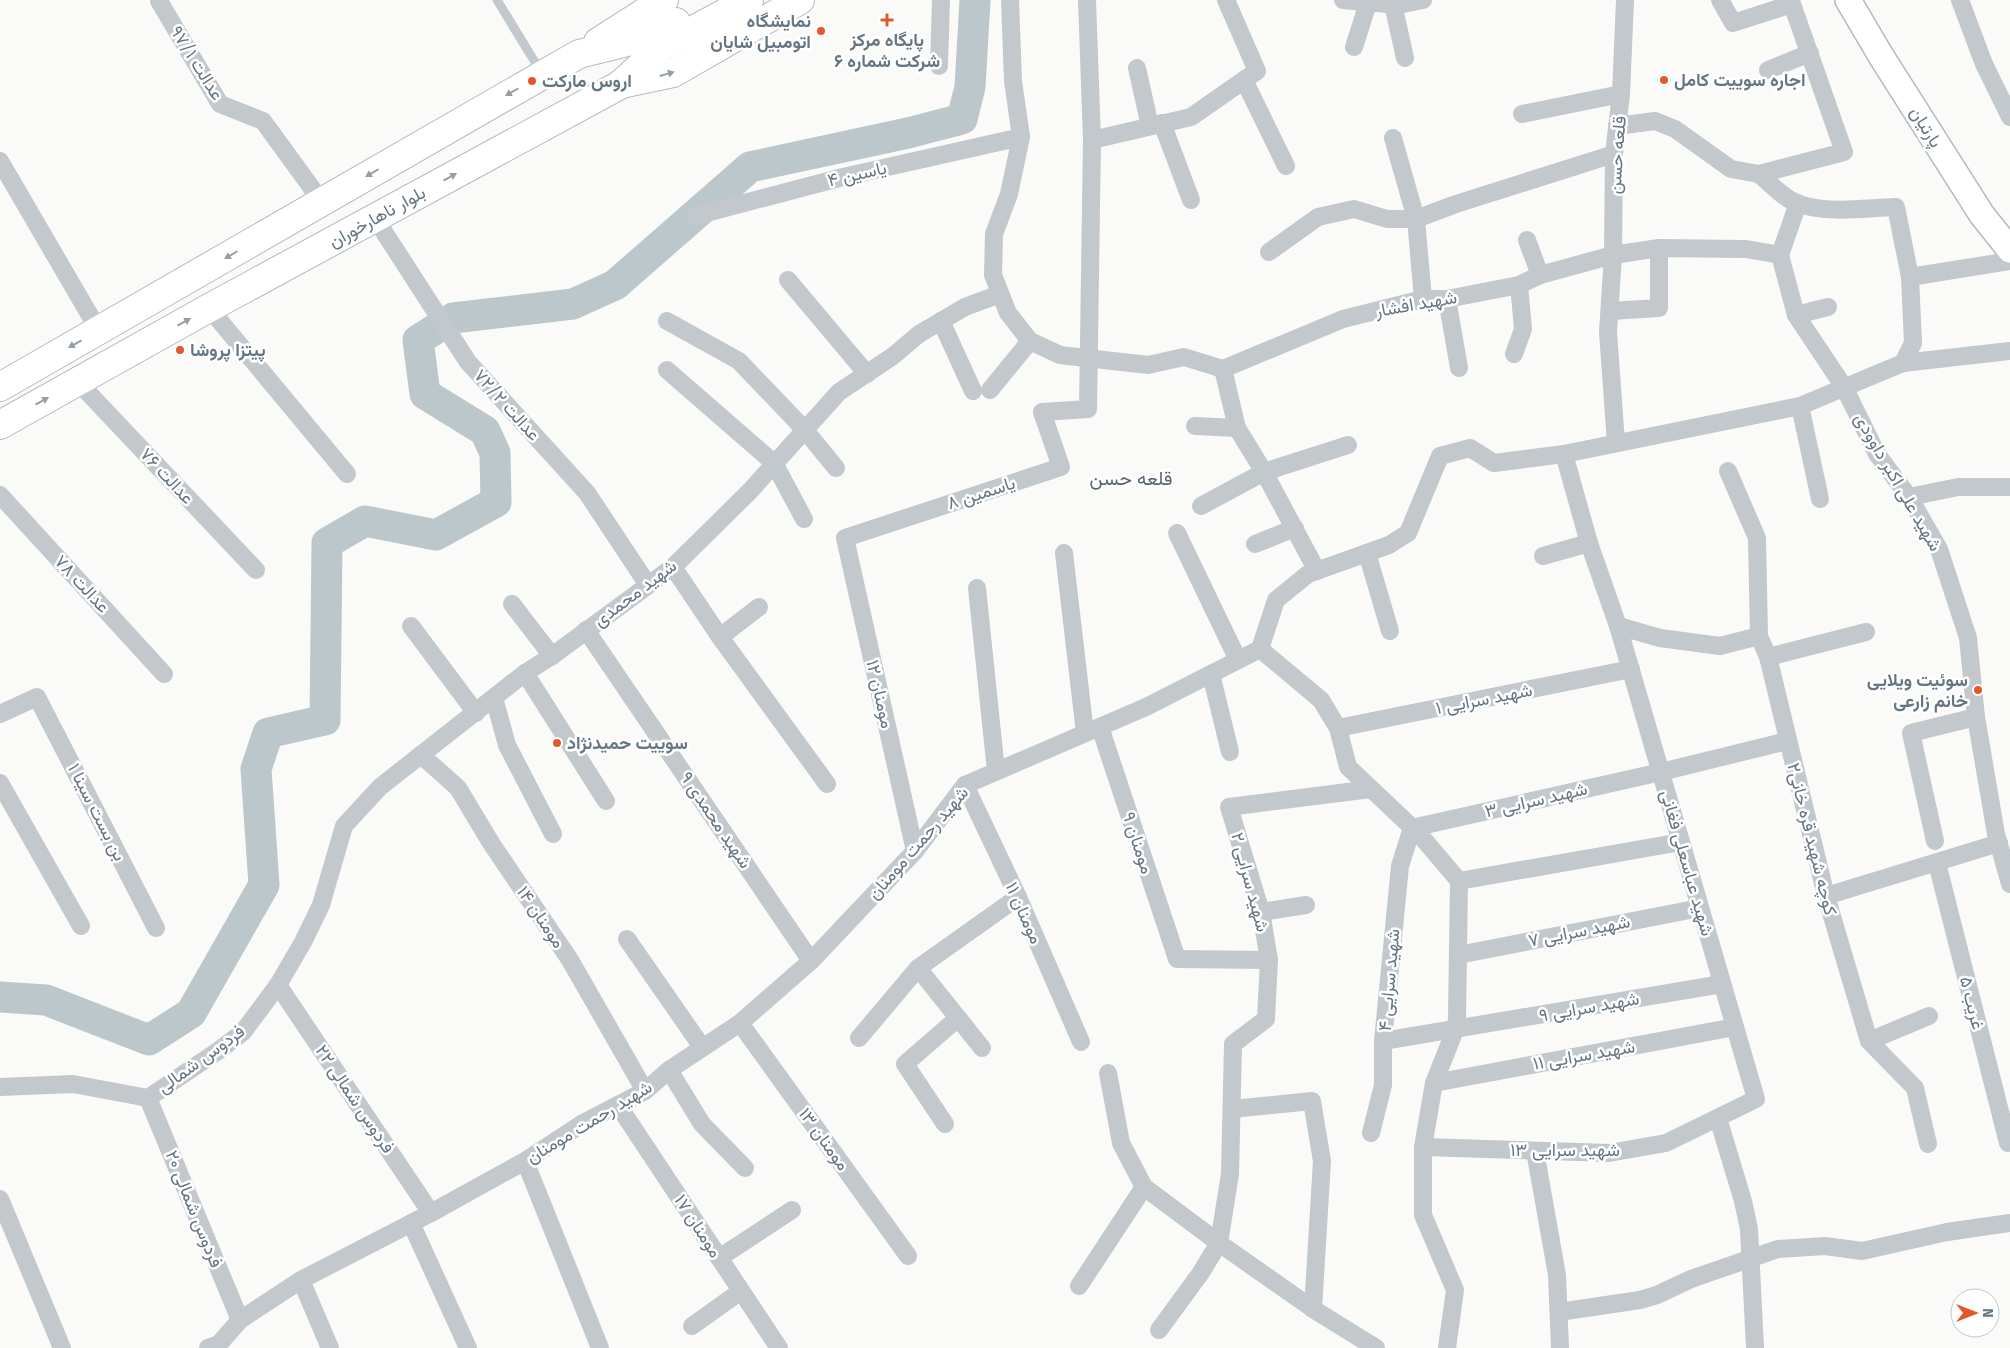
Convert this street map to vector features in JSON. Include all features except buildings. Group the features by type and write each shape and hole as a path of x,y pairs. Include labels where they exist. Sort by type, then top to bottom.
{"main road":[{"path":"0,386 99,331 579,54 664,0"},
{"path":"579,54 652,36 714,0"},
{"name":"بلوار ناهارخوران","path":"0,425 209,308 620,85 660,48 749,0"},
{"path":"620,85 672,73 800,0"},
{"name":"پارتیان","path":"1848,0 1881,56 1982,215 2010,250"}],"street":[{"name":"۹۷/۱ عدالت","path":"159,0 220,104 263,121 322,202"},
{"path":"939,66 941,0"},
{"path":"1010,0 1013,82 1020,138 1009,194 994,234 993,275 1008,313 1030,341 1060,355 1148,365 1184,357 1223,369 1238,428 1295,528 1317,571"},
{"path":"1087,0 1092,140 1088,358"},
{"path":"1226,0 1250,76 1286,166"},
{"path":"1343,0 1393,4 1423,0"},
{"path":"1617,126 1654,122 1675,129 1731,169 1759,174 1844,152 1792,4 1733,23 1720,0"},
{"path":"1960,0 1984,64 2010,117"},
{"name":"قلعه حسن","path":"1616,443 1608,332 1613,254 1614,154 1621,94 1627,1"},
{"path":"1354,47 1368,3"},
{"path":"1393,4 1405,58"},
{"path":"1768,70 1810,53"},
{"path":"1137,68 1156,125 1190,200"},
{"path":"1092,140 1191,117 1250,76"},
{"path":"1522,114 1621,94"},
{"name":"یاسین ۴","path":"695,216 843,177 1020,138"},
{"path":"1393,138 1416,219 1423,299"},
{"path":"1269,252 1318,217 1354,209 1387,219 1416,219 1456,204 1614,154"},
{"path":"0,161 99,331"},
{"path":"1759,174 1783,194 1798,203 1832,210 1896,207 1910,277 1913,343 1903,363"},
{"path":"1780,255 1798,203"},
{"name":"عدالت ۷۲/۲","path":"375,218 468,362 587,493 648,585"},
{"path":"1527,240 1540,275"},
{"path":"1610,311 1658,308 1658,248"},
{"name":"شهید افشار","path":"1223,369 1343,319 1423,299 1447,299 1519,285 1540,275 1613,254 1658,248 1746,250 1780,255"},
{"name":"شهید علی اکبر داوودی","path":"1780,255 1796,315 1844,387 1877,454 1909,497 1939,549 1968,638 1976,716 1996,834 2010,884"},
{"path":"1910,277 2010,261"},
{"path":"788,280 867,374"},
{"path":"1514,354 1523,329 1519,285"},
{"name":"شهید محمدی","path":"380,787 525,673 552,656 673,567 750,491 839,392 893,356 919,334 965,307 1000,294"},
{"path":"1447,299 1459,368"},
{"path":"1796,315 1828,307"},
{"path":"209,308 347,474"},
{"path":"667,321 739,361 804,429 836,468"},
{"path":"941,321 982,390 1030,341"},
{"path":"1447,1348 1455,1290 1422,1215 1422,1147 1434,1083 1455,1030 1459,881 1412,828 1348,767 1338,728 1321,700 1260,649 1276,600 1308,574 1389,545 1408,533 1440,456 1470,448 1494,463 1564,454 1800,406 1903,363 2010,351"},
{"name":"یاسمین ۸","path":"845,538 1062,467 1042,412 1088,409 1088,358"},
{"path":"666,370 774,463 804,519"},
{"name":"عدالت ۷۶","path":"78,382 256,570"},
{"path":"1800,406 1820,499"},
{"path":"1195,426 1238,428"},
{"path":"1201,506 1264,472 1348,444"},
{"name":"شهید عباسعلی فغانی","path":"1564,454 1590,543 1618,626 1756,1099"},
{"path":"1618,626 1660,638 1720,646 1759,636 1757,538 1728,471"},
{"path":"1909,497 1958,488 2010,487"},
{"name":"۷۸ عدالت","path":"0,495 164,674"},
{"path":"1254,544 1295,528"},
{"path":"1178,533 1238,660"},
{"name":"مومنان ۱۲","path":"845,538 915,850"},
{"path":"1543,556 1590,543"},
{"name":"مومنان ۹","path":"1064,553 1092,730 1177,959 1269,960"},
{"path":"1367,553 1390,631"},
{"path":"673,567 720,638 828,784"},
{"path":"977,588 996,771"},
{"path":"512,604 552,656"},
{"path":"720,638 759,607"},
{"path":"411,626 476,713"},
{"name":"۹ شهید محمدی","path":"586,630 811,961"},
{"path":"1768,657 1866,632"},
{"name":"کوچه شهید قره خانی۲","path":"1759,636 1768,657 1826,896 1869,1041"},
{"name":"شهید رحمت مومنان","path":"208,1348 219,1344 240,1320 301,1280 431,1213 525,1160 583,1123 645,1091 669,1070 740,1023 811,961 915,850 965,785 1146,707 1260,649"},
{"name":"شهید سرایی ۱","path":"1338,728 1631,670"},
{"path":"525,673 606,801"},
{"path":"1211,674 1230,752"},
{"name":"۱ بن بست سینا","path":"0,714 37,697 156,928"},
{"path":"494,698 507,745 552,834"},
{"path":"1935,841 1911,732 1976,716"},
{"name":"شهید سرایی ۳","path":"1412,828 1661,772 1787,740"},
{"name":"مومنان ۱۴","path":"421,755 458,788 491,844 570,960 645,1091"},
{"path":"0,783 81,926"},
{"name":"مومنان ۱۱","path":"965,785 1018,897 1081,1042"},
{"name":"فردوس شمالی","path":"0,1087 73,1084 148,1098 218,1052 243,1032 278,985 304,942 320,905 344,826 380,787"},
{"name":"شهید سرایی ۲","path":"1219,1243 1230,1174 1234,1044 1266,1019 1269,960 1261,912 1229,807 1370,790"},
{"name":"شهید سرایی ۴","path":"1370,1133 1383,1085 1383,1041 1400,866 1412,828"},
{"path":"1459,881 1681,842"},
{"path":"1826,896 1999,843"},
{"name":"غریب ۵","path":"1937,863 2004,1103 2008,1143"},
{"path":"859,1038 918,968 1018,897"},
{"path":"1261,912 1306,905"},
{"name":"شهید سرایی ۷","path":"1458,955 1700,908"},
{"path":"627,939 702,1047"},
{"path":"918,968 982,1048"},
{"name":"شهید سرایی ۹","path":"1383,1041 1722,984"},
{"name":"فردوس شمالی ۲۲","path":"278,985 431,1213"},
{"path":"1928,1144 1915,1088 1869,1041 1930,1016"},
{"path":"945,1124 905,1064 958,1018"},
{"name":"مومنان ۱۳","path":"740,1023 908,1256"},
{"name":"شهید سرایی ۱۱","path":"1434,1083 1735,1028"},
{"path":"669,1070 702,1124 745,1168"},
{"path":"1108,1073 1121,1143 1144,1187 1219,1243 1366,1345"},
{"name":"فردوس شمالی ۲۰","path":"148,1098 240,1320"},
{"name":"شهید سرایی ۱۳","path":"1422,1147 1609,1154 1666,1143 1756,1099"},
{"path":"1232,1109 1312,1101 1322,1162 1313,1309"},
{"name":"مومنان ۱۷","path":"618,1105 778,1348"},
{"path":"1718,1118 1743,1200 1749,1229 1755,1348"},
{"path":"1535,1151 1557,1275 1560,1348"},
{"path":"525,1160 600,1348"},
{"path":"1078,1286 1144,1187"},
{"path":"0,1199 62,1348"},
{"path":"719,1258 792,1210"},
{"path":"411,1223 468,1348"},
{"path":"1559,1312 1640,1300 1751,1258 1778,1250 1825,1246 1862,1251 1947,1232 2010,1223"},
{"path":"1159,1330 1200,1274 1219,1243"},
{"path":"301,1280 330,1348"},
{"path":"692,1326 741,1291"}],"lane":[{"path":"497,0 542,74"}],"waterway":[{"path":"0,997 46,1000 149,1040 191,1013 264,885 256,769 268,733 325,720 327,543 365,521 436,535 496,502 495,453 485,431 425,394 418,340 453,318 573,304 615,285 750,167 908,133 962,119 970,87 975,0"}],"place":[{"name":"پایگاه مرکز شرکت شماره ۶","path":"887,20"},
{"name":"نمایشگاه اتومبیل شایان","path":"821,31"},
{"name":"اجاره سوییت کامل","path":"1664,80"},
{"name":"اروس مارکت","path":"532,81"},
{"name":"پیتزا پروشا","path":"180,350"},
{"name":"سوئیت ویلایی خانم زارعی","path":"1978,690"},
{"name":"سوییت حمیدنژاد","path":"557,743"}],"district":[{"name":"قلعه حسن","path":"1131,478"}]}
